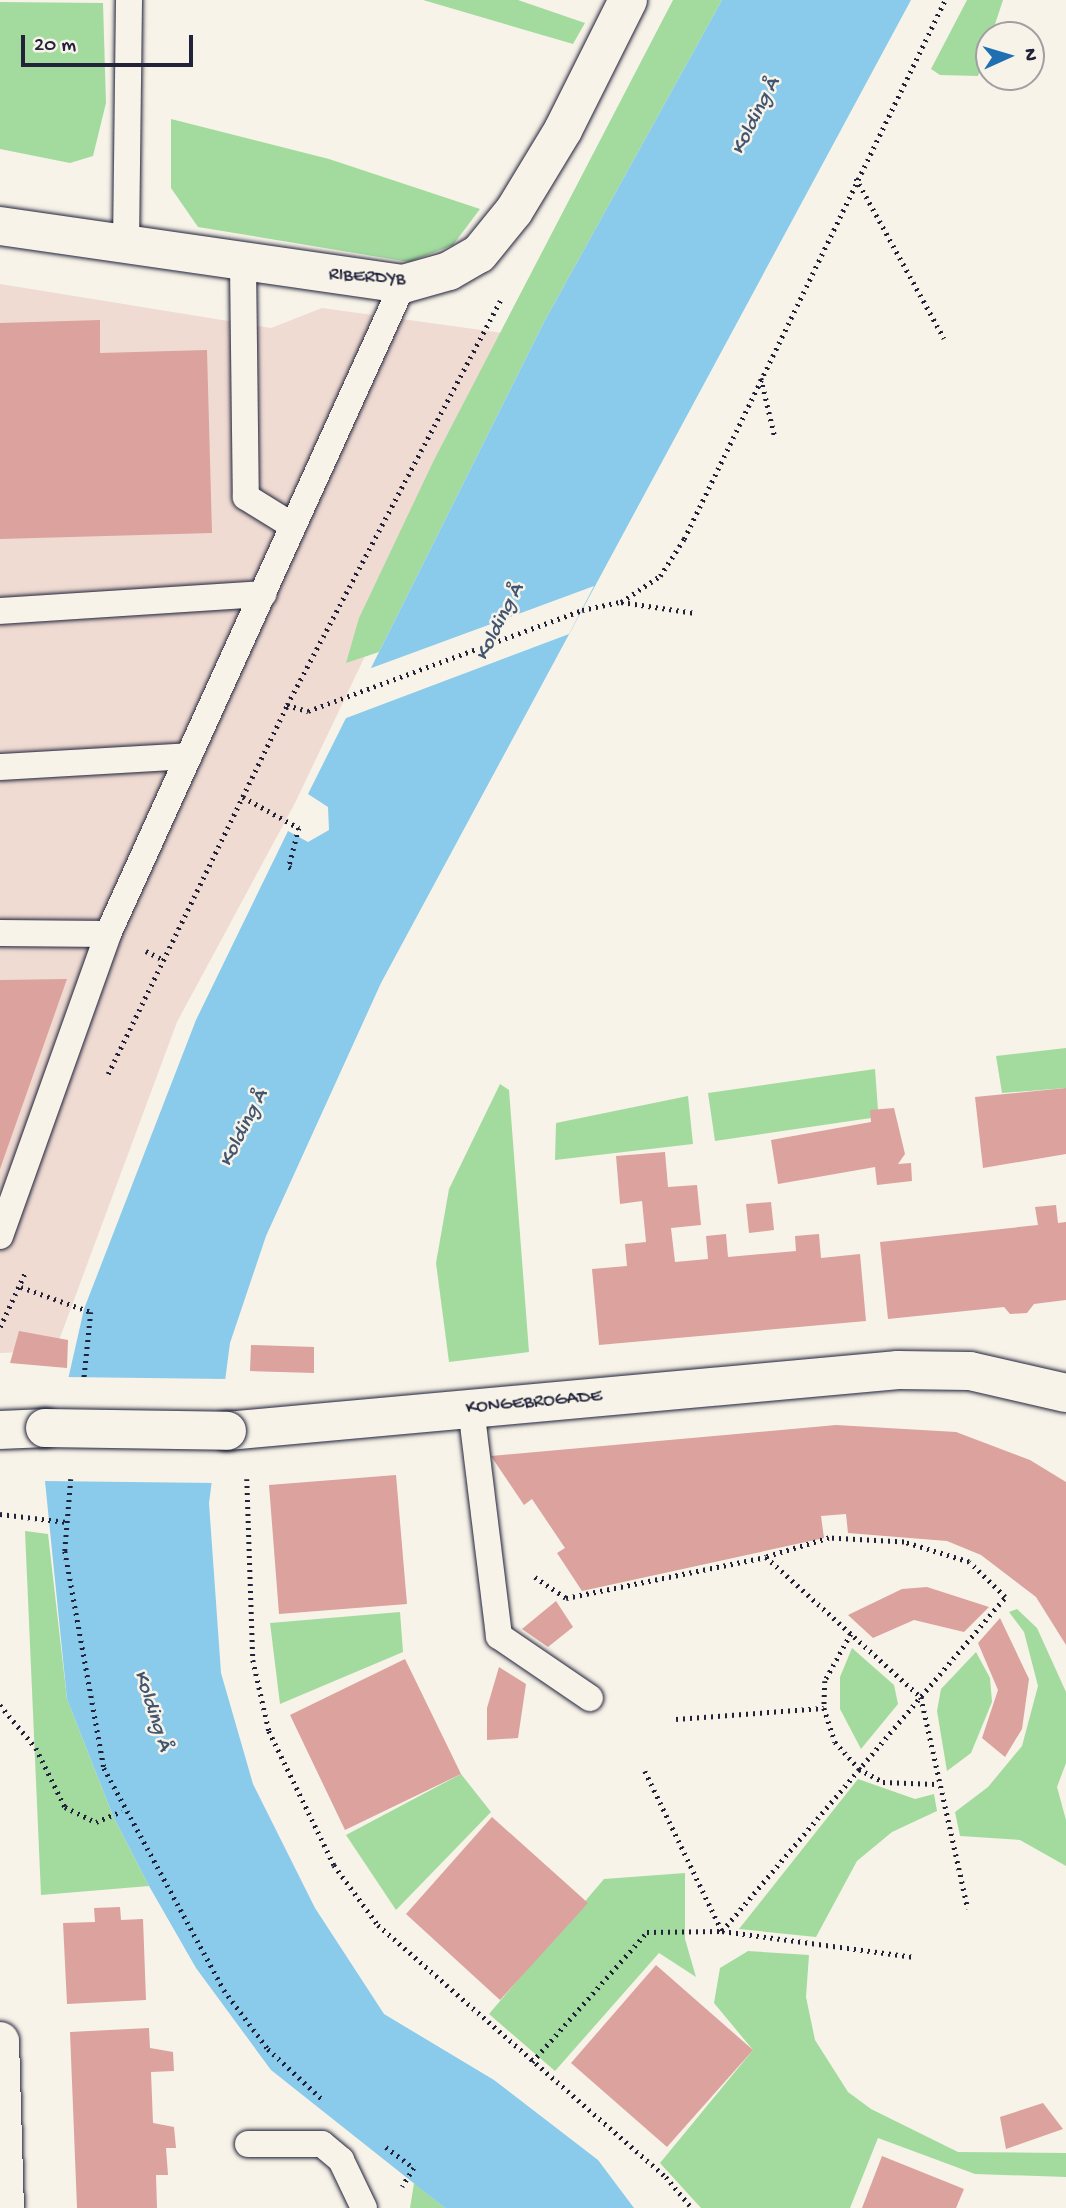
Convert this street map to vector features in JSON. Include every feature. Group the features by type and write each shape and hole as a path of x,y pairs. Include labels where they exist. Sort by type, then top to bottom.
{"street":[{"name":"RIBERDYB","path":"0,226 243,265 403,284 449,271 479,254 563,130 628,0"},
{"name":"KONGEBROGADE","path":"0,1430 236,1430 898,1370 970,1371 1066,1393"},
{"path":"0,2041 5,2208"}],"lane":[{"path":"126,245 129,0"},
{"path":"243,265 246,498 293,526"},
{"path":"0,1236 108,934 403,284"},
{"path":"0,611 263,594"},
{"path":"0,767 189,757"},
{"path":"0,933 108,934"},
{"path":"471,1408 499,1636 590,1698"},
{"path":"248,2144 322,2144 341,2160 364,2208"}],"path":[{"path":"621,602 660,576 684,539 856,177 946,0"},
{"path":"856,177 944,338"},
{"path":"105,1079 287,705 510,282 479,254"},
{"path":"761,377 775,437"},
{"path":"287,705 308,711 583,610 621,602 695,613"},
{"path":"243,797 299,828 289,867 295,870"},
{"path":"0,1327 21,1287 28,1265"},
{"path":"21,1287 91,1311 88,1344"},
{"path":"236,1430 253,1660 269,1731 296,1797 334,1866 378,1925 666,2177 692,2208"},
{"path":"70,1489 67,1522 68,1575 95,1744 122,1811 224,1990 268,2049 332,2107"},
{"path":"0,1514 67,1522"},
{"path":"488,1544 566,1598 766,1557 829,1538 904,1542 969,1562 1005,1597 722,1931"},
{"path":"766,1557 921,1697 936,1784 968,1909"},
{"path":"851,1634 834,1656 824,1708 835,1742 859,1769 883,1782 936,1784"},
{"path":"0,1705 36,1748 65,1807 96,1822 122,1811"},
{"path":"676,1718 824,1708"},
{"path":"645,1770 722,1931"},
{"path":"532,2062 647,1932 722,1931 914,1957"},
{"path":"373,2138 414,2168 398,2195"}],"shaded area":[{"path":"0,284 271,328 322,308 518,335 295,803 177,1022 55,1351 0,1353"}],"green space":[{"path":"423,0 518,0 585,23 573,44"},
{"path":"673,0 722,0 544,322 379,652 346,663 359,618 434,460"},
{"path":"967,0 1003,0 996,21 975,21 975,76 940,75 931,69"},
{"path":"0,2 103,3 106,103 93,156 70,163 0,149"},
{"path":"171,119 329,159 480,209 453,245 409,262 198,227 171,188"},
{"path":"1066,1048 1066,1088 1002,1093 996,1056"},
{"path":"875,1069 878,1110 871,1118 715,1141 708,1093"},
{"path":"500,1084 509,1090 529,1352 449,1362 436,1263 449,1189"},
{"path":"688,1096 693,1144 555,1160 556,1123"},
{"path":"25,1531 48,1534 67,1699 113,1816 149,1886 41,1895"},
{"path":"1017,1609 1037,1628 1066,1692 1066,1763 1057,1787 1066,1820 1066,1866 1020,1840 960,1836 955,1812 988,1787 1022,1746 1038,1686 1024,1632 1009,1612"},
{"path":"400,1612 403,1652 280,1704 270,1623"},
{"path":"852,1648 894,1685 898,1704 861,1749 840,1709 840,1677"},
{"path":"976,1652 990,1678 992,1702 971,1753 947,1771 937,1711 941,1689"},
{"path":"461,1774 491,1812 396,1910 346,1835"},
{"path":"858,1779 915,1799 934,1794 937,1811 892,1832 857,1861 816,1937 739,1929"},
{"path":"685,1873 685,1939 696,1977 659,1953 555,2071 489,2014 604,1879"},
{"path":"748,1951 809,1955 806,1997 815,2040 848,2092 871,2109 958,2152 1066,2153 1066,2177 975,2174 878,2138 850,2208 701,2208 660,2163 753,2050 714,2003 720,1968"},
{"path":"414,2183 445,2208 410,2208"}],"water":[{"name":"Kolding Å","path":"722,0 911,0 381,983 266,1236 230,1343 209,1503 221,1673 253,1784 315,1908 384,2014 494,2080 598,2160 634,2208 445,2208 271,2070 196,1968 149,1886 113,1816 67,1699 45,1481 84,1309 196,1020 288,831 308,842 329,830 328,807 308,794 544,322"}],"pier":[{"path":"594,586 569,634 341,720 366,670"},
{"path":"65,1377 228,1379 215,1483 43,1481"}],"building":[{"path":"100,320 100,353 207,350 212,533 0,539 0,323"},
{"path":"67,979 0,1169 0,980"},
{"path":"1066,1088 1066,1154 983,1168 975,1097"},
{"path":"894,1108 905,1154 898,1164 911,1163 912,1181 877,1185 875,1167 778,1184 771,1140 871,1122 870,1110"},
{"path":"665,1152 668,1187 697,1185 701,1225 671,1228 675,1262 708,1259 706,1236 726,1234 728,1257 796,1251 795,1236 819,1234 821,1258 860,1254 866,1321 599,1345 592,1269 627,1266 625,1244 646,1242 642,1201 620,1204 616,1156"},
{"path":"771,1202 774,1230 749,1233 746,1204"},
{"path":"1056,1205 1058,1223 1066,1222 1066,1300 1034,1304 1027,1313 1010,1314 1004,1307 888,1319 880,1242 1038,1225 1035,1207"},
{"path":"19,1331 68,1340 67,1368 10,1363"},
{"path":"251,1345 314,1347 314,1373 250,1371"},
{"path":"836,1425 956,1432 1030,1460 1066,1482 1066,1645 1036,1597 981,1555 947,1541 848,1533 846,1514 821,1516 824,1538 582,1591 557,1553 565,1548 532,1499 524,1505 491,1456"},
{"path":"396,1475 407,1604 279,1614 269,1485"},
{"path":"927,1587 989,1607 964,1632 914,1620 873,1638 848,1615 902,1589"},
{"path":"556,1601 573,1627 548,1647 522,1629"},
{"path":"1000,1618 1029,1679 1022,1729 1005,1757 982,1738 998,1690 978,1643"},
{"path":"405,1659 461,1774 345,1830 290,1715"},
{"path":"499,1667 526,1684 518,1738 487,1740 487,1708"},
{"path":"492,1817 588,1903 500,2000 406,1914"},
{"path":"120,1907 121,1920 143,1919 146,2000 67,2004 63,1923 95,1922 94,1908"},
{"path":"656,1965 753,2050 667,2147 571,2063"},
{"path":"149,2028 150,2048 173,2052 174,2071 151,2072 153,2123 174,2127 176,2148 166,2148 168,2175 156,2175 157,2208 77,2208 70,2032"},
{"path":"1043,2103 1063,2129 1006,2149 1000,2117"},
{"path":"882,2156 964,2189 956,2208 862,2208"}]}
